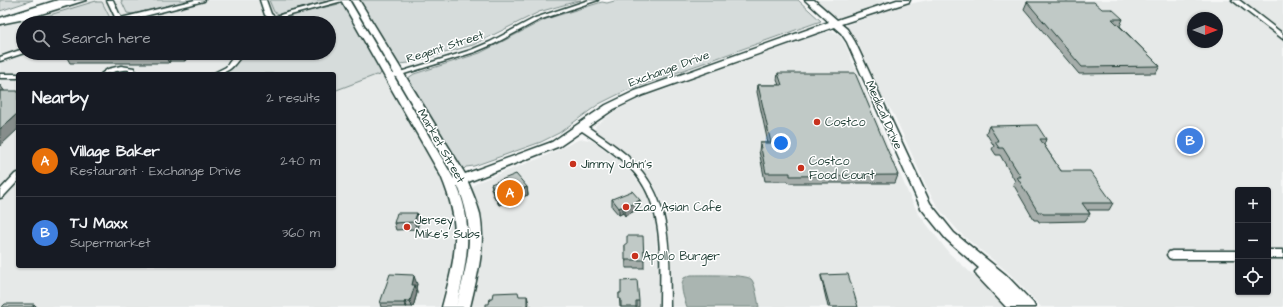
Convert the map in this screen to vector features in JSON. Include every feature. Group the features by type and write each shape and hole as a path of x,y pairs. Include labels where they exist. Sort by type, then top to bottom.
{"highway":[{"path":"0,15 50,0"},
{"path":"19,16 69,0"},
{"path":"0,22 16,17"}],"street":[{"path":"30,16 83,0"},
{"path":"110,0 117,16"},
{"path":"136,16 202,0"},
{"path":"263,0 268,16"},
{"path":"285,16 344,0"},
{"name":"Market Street","path":"344,0 394,75"},
{"name":"Market Street","path":"355,0 394,75 471,206 476,234 474,258 463,307"},
{"name":"Regent Street","path":"394,75 473,51 496,41 537,19 595,0"},
{"name":"Medical Drive","path":"809,0 836,23 853,45 920,196 932,215 950,236 1001,279 1028,307"},
{"name":"Exchange Drive","path":"456,182 548,148 564,140 610,107 639,93 836,23 906,0"},
{"path":"1235,0 1283,37"},
{"path":"0,22 16,19"},
{"path":"0,59 16,53"},
{"path":"219,72 228,68 234,60"},
{"path":"110,72 130,68 134,72"},
{"path":"0,76 16,76"},
{"path":"582,127 627,161 645,181 655,198 663,224 665,307"},
{"path":"0,195 16,178"},
{"name":"Market Street","path":"449,307 458,269 463,237 456,182"},
{"name":"Medical Drive","path":"950,236 959,251 989,278 1015,307"},
{"path":"1271,254 1283,254"},
{"path":"1172,255 1235,255"}],"shaded area":[{"path":"0,0 33,0 0,11"},
{"path":"86,0 341,0 453,201 458,243 439,307 0,307 0,26 16,21 16,60 336,60 336,16 33,16"},
{"path":"121,0 193,0 133,14 127,13"},
{"path":"269,0 332,0 279,14 274,12"},
{"path":"360,0 581,0 539,12 473,45 409,63 399,64"},
{"path":"618,0 798,0 821,21 625,91 599,104 559,133 541,142 474,166 466,167 464,169 408,78 414,74 480,53 546,19 602,2 607,3"},
{"path":"814,0 895,0 842,18 833,16"},
{"path":"928,0 1232,0 1283,40 1283,307 1041,307 1009,273 962,235 939,209 928,190 894,115 882,96 859,45 846,28 849,24 899,6"},
{"path":"1239,0 1283,0 1283,33 1242,2"},
{"path":"96,1 102,2 109,16 46,16"},
{"path":"339,4 345,6 382,71 379,76 376,75 336,90 336,72 226,72 233,68 239,60 336,60 336,16 286,16"},
{"path":"825,32 834,32 839,35 845,44 908,193 918,213 949,253 983,284 1005,307 672,307 669,239 667,218 663,204 654,185 643,170 633,159 598,133 595,129 596,125 617,110 641,98"},
{"path":"584,139 593,141 620,161 632,173 648,196 656,224 659,307 470,307 480,263 482,234 477,205 472,190 473,186 478,182 543,157 578,140"},
{"path":"691,275 747,277 751,279 755,288 759,307 687,307 682,292 682,285 684,278"}],"building":[{"path":"1027,2 1094,2 1102,9 1112,9 1123,19 1112,19 1160,66 1082,67"},
{"name":"Costco","path":"778,73 855,73 898,175 790,176 790,173 766,173 760,143 771,143 758,85 782,85"},
{"path":"0,91 16,91 16,115 0,129"},
{"path":"1037,125 1046,139 1040,139 1061,171 1090,171 1113,203 1082,203 1090,214 1043,214 1042,212 1038,212 1017,177 1021,177 1003,148 999,148 995,142 999,142 989,126"},
{"path":"516,174 527,187 497,198 491,188 493,187 491,184"},
{"path":"632,191 640,200 625,208 623,206 619,208 612,199"},
{"path":"397,213 417,213 414,222 394,223"},
{"name":"Apollo Burger","path":"627,236 643,236 644,260 625,260 625,244 627,244"},
{"path":"390,274 414,276 412,285 415,285 410,301 405,301 404,303 380,303"},
{"path":"848,274 858,307 830,307 821,275"},
{"path":"637,280 639,301 636,301 636,307 621,307 619,293 621,293 621,281"},
{"path":"518,292 519,296 527,296 527,306 532,307 486,307 486,304 489,304 490,298 492,298 493,293"},
{"path":"5,304 34,304 32,307 2,307"}],"place":[{"name":"Costco","path":"817,122"},
{"name":"TJ Maxx","path":"1190,141"},
{"name":"Jimmy John's","path":"573,164"},
{"name":"Costco Food Court","path":"801,168"},
{"name":"Village Baker","path":"510,193"},
{"name":"Zao Asian Cafe","path":"626,207"},
{"name":"Jersey Mike's Subs","path":"407,227"},
{"name":"Apollo Burger","path":"635,256"}]}
